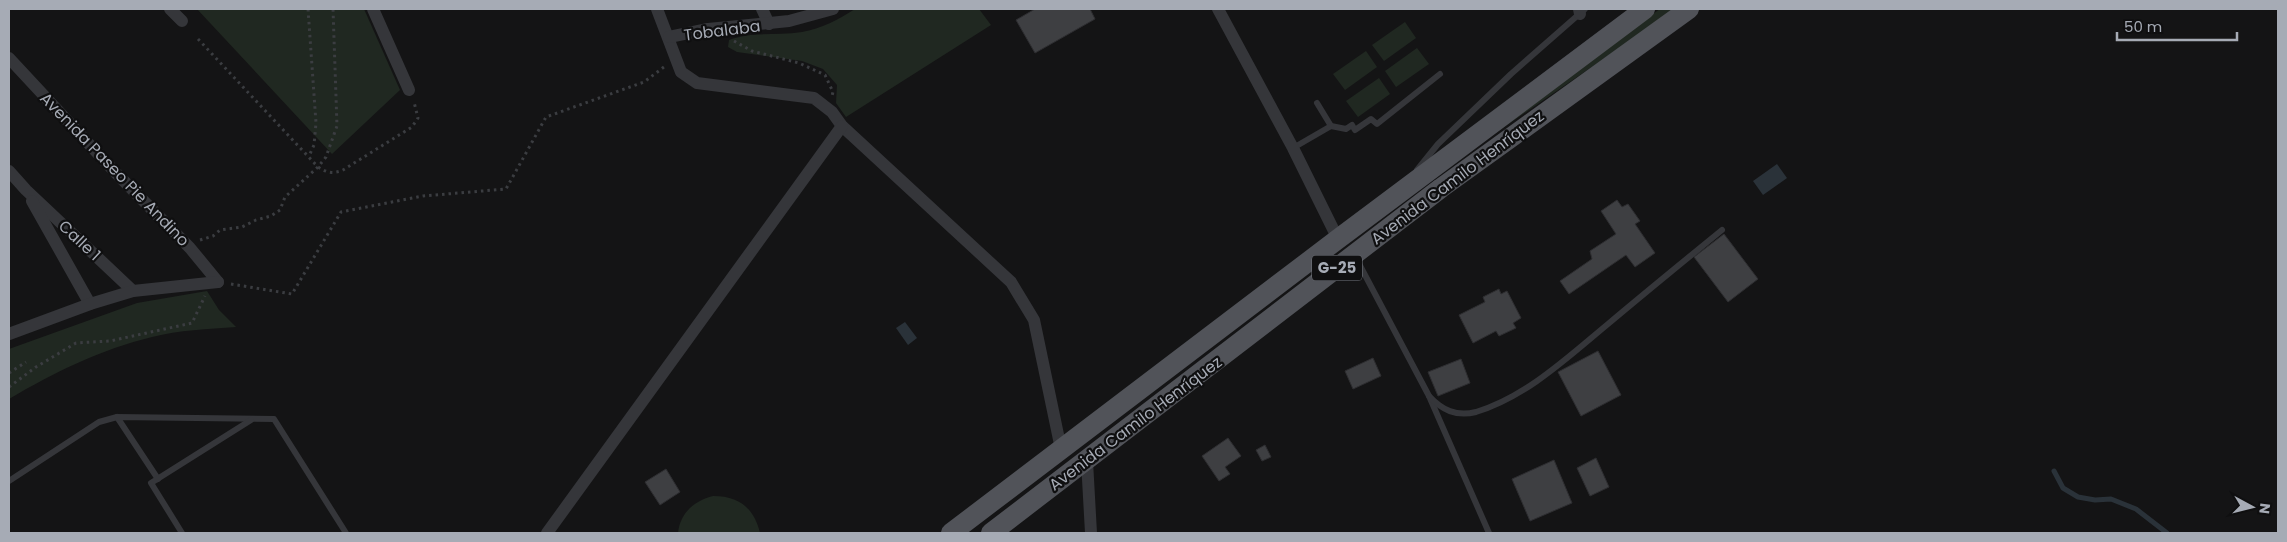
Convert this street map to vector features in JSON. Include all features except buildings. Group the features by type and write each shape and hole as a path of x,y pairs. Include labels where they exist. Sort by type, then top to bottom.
{"main road":[{"name":"Avenida Camilo Henríquez","path":"951,533 1338,239 1646,9"},
{"name":"Avenida Camilo Henríquez","path":"991,533 1537,117 1688,9"}],"street":[{"path":"170,9 182,21"},
{"path":"657,9 681,72 697,83 814,98 832,112 842,126 1011,282 1034,320 1061,450"},
{"path":"762,9 769,24"},
{"name":"Tobalaba","path":"669,37 730,27 769,24 811,16 833,9"},
{"path":"1218,9 1293,148 1338,239"},
{"path":"377,10 409,90"},
{"name":"Avenida Paseo Pie Andino","path":"9,58 115,172 190,248 218,282"},
{"path":"547,533 842,126"},
{"name":"Calle 1","path":"9,171 26,190 133,291"},
{"name":"Calle 1","path":"26,190 90,304"},
{"path":"9,334 90,304 133,291 218,282"},
{"path":"1087,461 1091,533"}],"lane":[{"path":"1409,186 1421,165 1438,144 1511,74 1581,11"},
{"path":"1293,148 1331,126 1346,129 1352,126 1356,130 1371,119 1377,124 1440,74"},
{"path":"1317,103 1331,126"},
{"path":"1429,396 1439,407 1452,413 1474,412 1510,397 1553,369 1722,230"},
{"path":"1354,255 1429,396 1489,533"},
{"path":"117,417 158,479"},
{"path":"9,481 99,422 117,417 274,419 346,533"},
{"path":"182,533 151,483 252,419"}],"path":[{"path":"308,9 316,123 314,145 309,156"},
{"path":"190,248 197,240 205,240 220,230 242,227 271,216 280,210 285,197 318,167 326,157 338,126 333,9"},
{"path":"730,27 734,42 752,51 799,63 825,75 833,92 832,112"},
{"path":"198,38 318,167 332,173 343,170 412,127 418,118 418,112 409,90"},
{"path":"218,282 292,294 341,212 423,196 506,189 546,117 644,82 676,58"},
{"path":"9,387 36,366 76,343 110,341 192,323 207,291"},
{"path":"9,373 26,362"}],"shaded area":[{"path":"197,9 364,9 400,90 332,154"},
{"path":"855,9 979,9 991,25 846,117 836,103 837,85 823,69 802,61 737,52 728,47 729,40 738,37 793,33 816,29"},
{"path":"1660,9 1676,9 1497,132 1572,70"},
{"path":"1405,22 1416,38 1384,61 1372,45"},
{"path":"1417,48 1429,64 1396,87 1385,71"},
{"path":"1366,51 1377,67 1345,90 1333,74"},
{"path":"1379,78 1390,94 1358,117 1346,101"},
{"path":"1777,164 1787,178 1763,195 1753,181"},
{"path":"207,291 219,310 236,327 173,333 133,342 78,363 9,399 9,349 137,303"},
{"path":"905,322 917,338 908,345 896,328"},
{"path":"713,496 730,498 744,505 754,517 760,533 678,533 682,519 689,509 700,501"}],"waterway":[{"path":"2054,471 2063,488 2078,497 2095,500 2111,499 2136,509 2167,533"}]}
